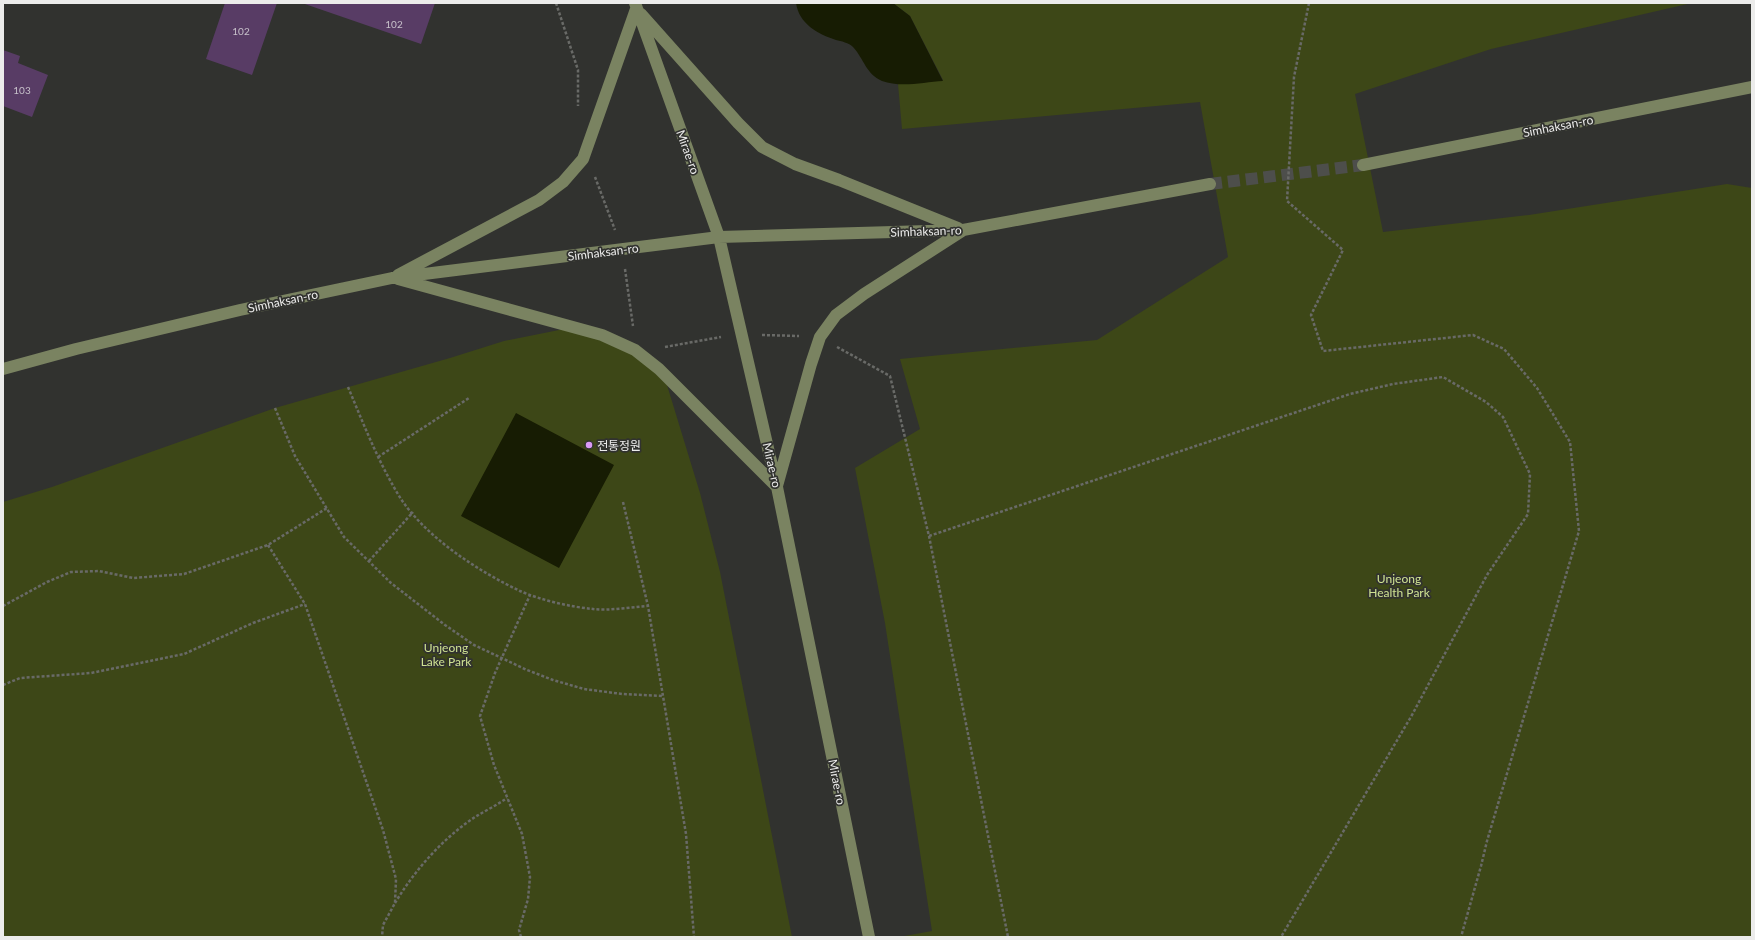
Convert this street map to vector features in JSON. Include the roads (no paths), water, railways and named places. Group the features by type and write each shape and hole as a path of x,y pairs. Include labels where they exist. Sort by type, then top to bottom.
{"street":[{"path":"392,278 539,200 563,182 583,159 636,6 738,123 762,147 795,164 963,230"},
{"name":"Mirae-ro","path":"636,6 719,237 777,487 869,937"},
{"name":"Simhaksan-ro","path":"1363,165 1752,87"},
{"name":"Simhaksan-ro","path":"3,369 150,331 392,278 719,237 963,230 1210,184"},
{"path":"392,278 602,335 635,350 659,369 777,487 820,337 836,315 864,294 963,230"}],"tunnel":[{"path":"1210,184 1363,165"}],"place":[{"name":"전통정원","path":"589,445"}],"park label":[{"name":"Unjeong Health Park","path":"1399,585"},
{"name":"Unjeong Lake Park","path":"446,654"}]}
